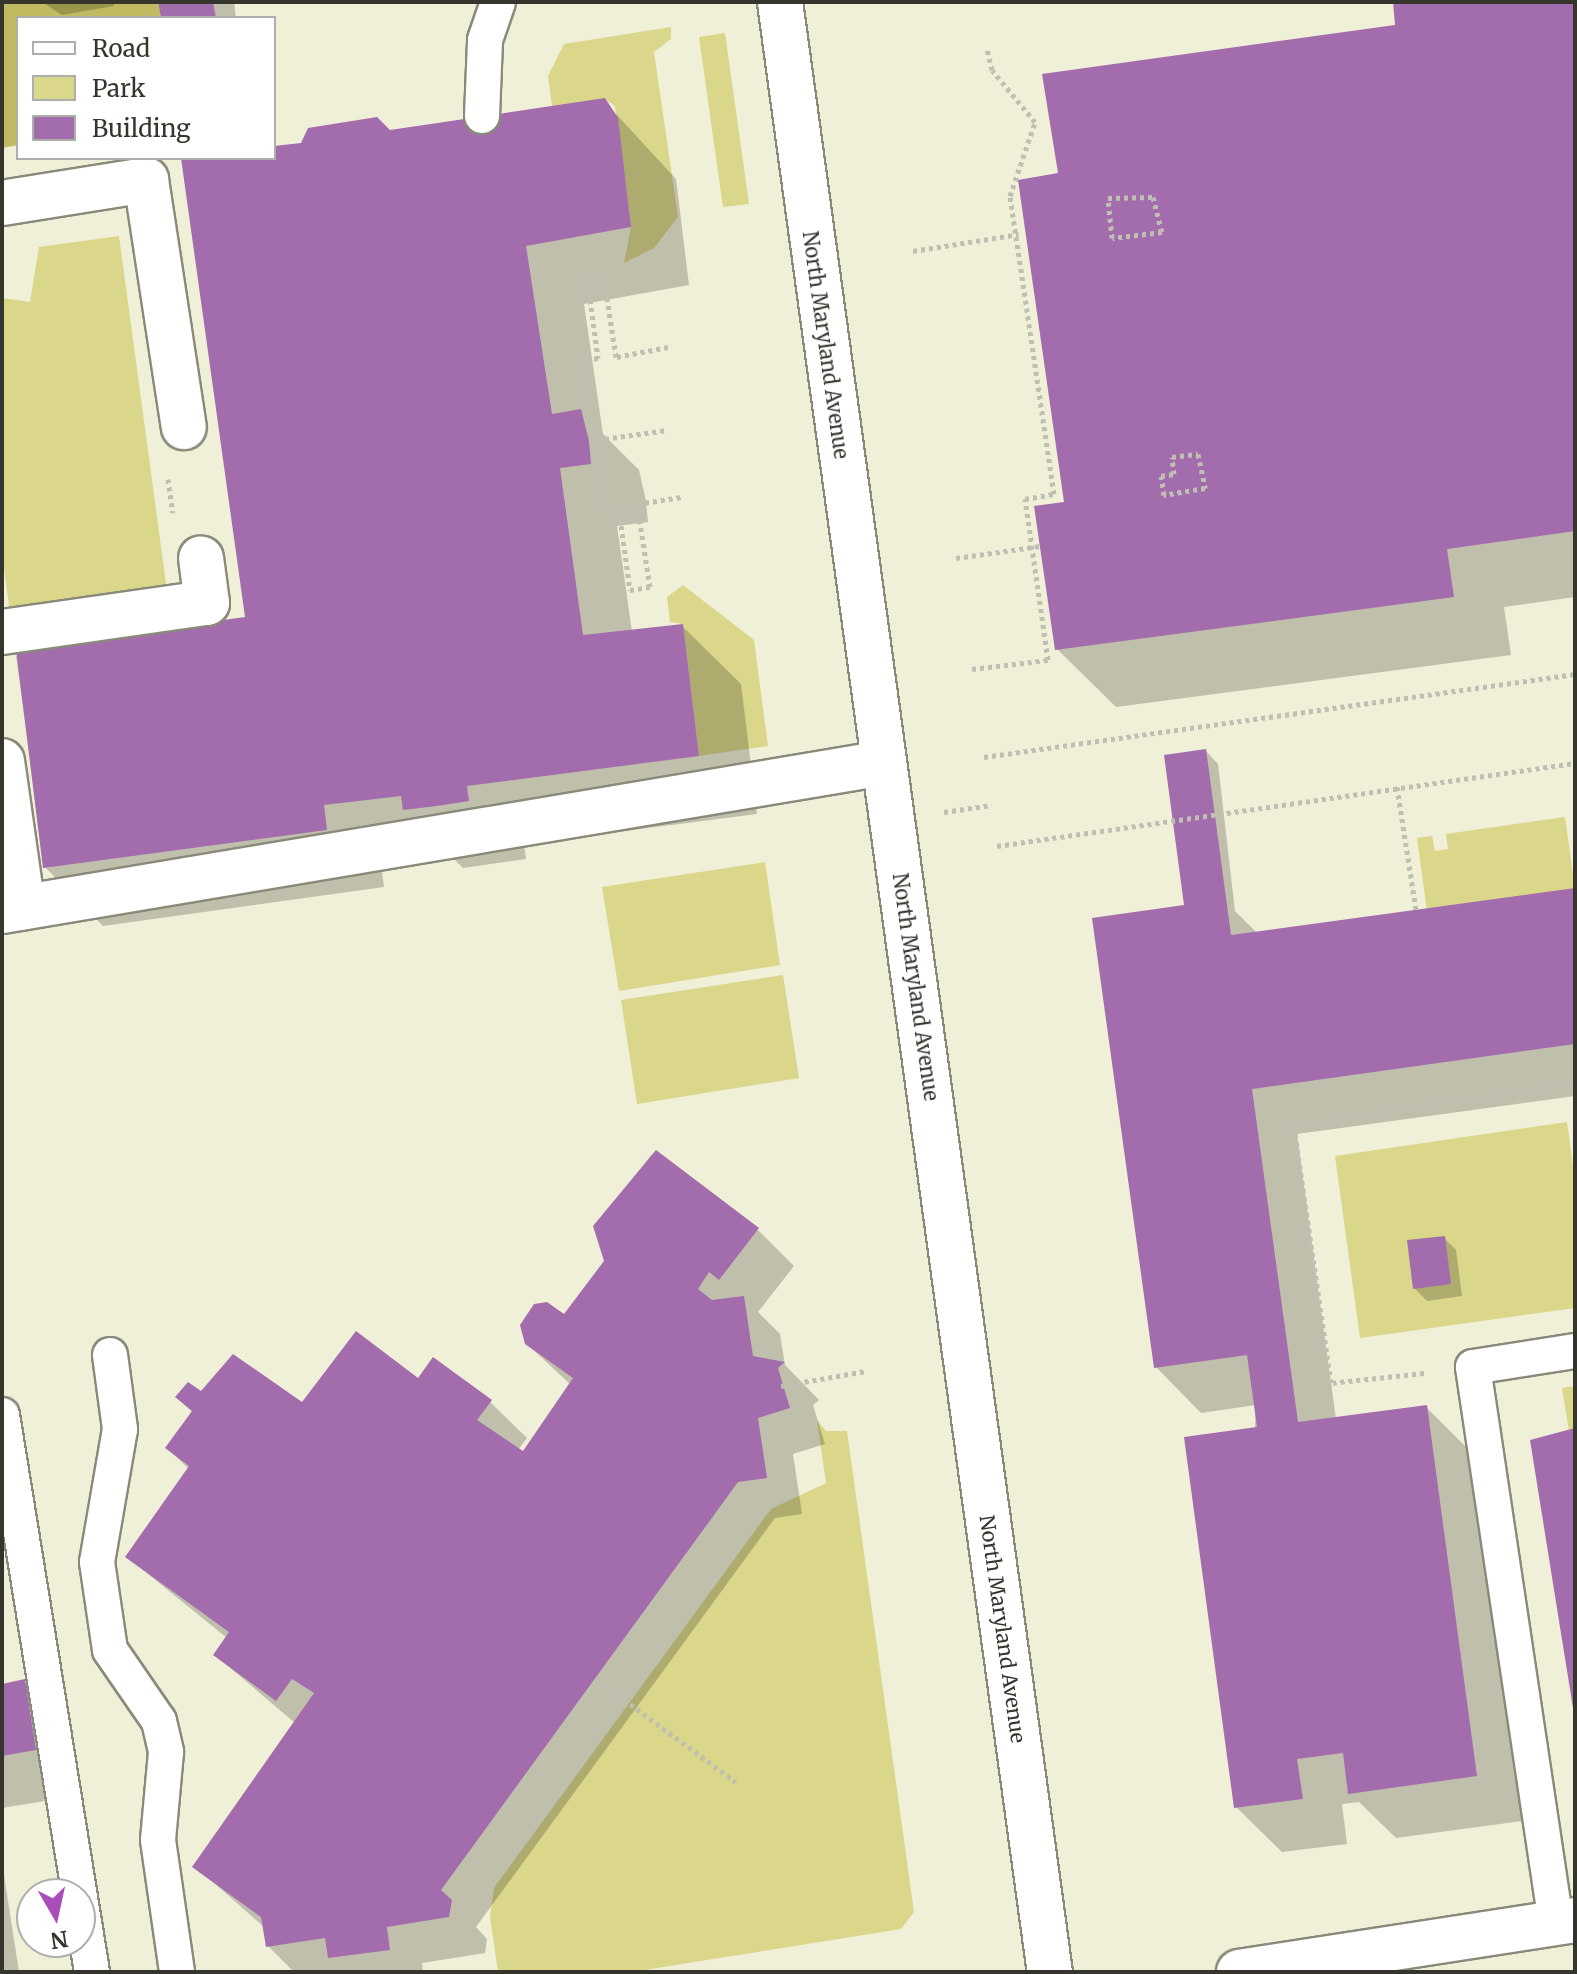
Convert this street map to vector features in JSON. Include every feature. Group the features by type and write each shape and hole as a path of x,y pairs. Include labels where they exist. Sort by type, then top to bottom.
{"street":[{"name":"North Maryland Avenue","path":"780,2 1050,1972"},
{"path":"2,203 146,180 184,427"},
{"path":"2,632 207,603 201,558"},
{"path":"2,761 12,910 884,763"},
{"path":"1239,1972 1565,1921"}],"lane":[{"path":"482,116 485,40 498,2"},
{"path":"1565,1921 1473,1367 1575,1351"},
{"path":"110,1355 120,1429 97,1562 110,1650 159,1721 166,1752 158,1840 177,1972"},
{"path":"2,1415 92,1972"}],"path":[{"path":"972,669 1048,660 1036,547 1025,499 1054,494 1019,234 1010,196 1035,122 992,70 987,48"},
{"path":"1153,197 1162,232 1112,238 1108,198 1153,197"},
{"path":"913,251 1019,234"},
{"path":"668,347 616,357 603,273 587,276 598,358 580,361 605,510 619,510 630,590 650,587 637,504 681,497"},
{"path":"184,427 161,430 181,561 201,558"},
{"path":"592,442 667,430"},
{"path":"1198,454 1205,488 1164,495 1161,476 1174,474 1172,457 1198,454"},
{"path":"956,558 1036,547"},
{"path":"984,757 1575,674"},
{"path":"997,846 1575,763"},
{"path":"1397,787 1416,910"},
{"path":"1473,1367 1331,1383 1294,1125 1575,1084"},
{"path":"781,1386 866,1371"},
{"path":"611,1690 736,1782"}],"shaded area":[{"path":"2,2 1575,2 1575,1972 2,1972"},
{"path":"2,2 158,2 161,16 16,16 16,145 2,148"}],"green space":[{"path":"671,27 671,39 654,52 678,217 654,248 624,263 631,227 615,106 605,99 552,106 548,76 564,44"},
{"path":"725,33 749,204 723,207 699,37"},
{"path":"119,236 167,591 10,613 2,553 2,298 30,302 39,247"},
{"path":"683,585 754,640 768,746 699,756 683,624 670,622 667,597"},
{"path":"1565,817 1575,889 1427,911 1417,838 1432,836 1435,851 1448,849 1446,834"},
{"path":"765,862 780,965 619,991 602,887"},
{"path":"783,975 799,1078 637,1104 621,1000"},
{"path":"1567,1122 1575,1181 1575,1308 1360,1338 1335,1156"},
{"path":"1575,1386 1575,1430 1569,1431 1562,1388"},
{"path":"817,1420 826,1431 847,1431 914,1912 901,1929 632,1972 498,1972 490,1917 494,1888 771,1509 826,1483"}],"building":[{"path":"158,2 213,2 216,16 161,16"},
{"path":"1393,2 1575,2 1575,531 1447,549 1454,597 1055,650 1034,506 1064,502 1018,180 1058,173 1042,74 1395,25"},
{"path":"605,98 618,118 631,227 526,246 552,414 581,409 589,441 591,464 560,468 583,635 683,624 699,756 467,786 469,801 437,806 403,810 401,796 324,805 327,830 43,868 16,649 245,617 181,160 276,160 276,146 301,143 308,128 377,117 390,130"},
{"path":"1206,749 1231,935 1575,888 1575,1044 1252,1089 1298,1422 1427,1405 1477,1776 1348,1794 1343,1753 1297,1759 1303,1799 1234,1808 1184,1437 1257,1427 1247,1355 1154,1368 1092,918 1184,905 1164,755"},
{"path":"656,1150 759,1228 719,1280 709,1272 698,1289 712,1300 744,1296 753,1356 785,1362 778,1368 790,1408 758,1418 767,1478 738,1482 441,1890 452,1900 449,1917 387,1927 390,1950 328,1958 325,1938 266,1947 261,1917 192,1867 314,1693 292,1679 276,1701 213,1655 229,1632 125,1557 189,1466 165,1448 192,1411 175,1397 188,1382 201,1391 233,1354 302,1402 356,1331 418,1378 433,1357 492,1400 477,1420 523,1451 573,1378 525,1344 520,1325 534,1304 547,1302 564,1314 604,1261 593,1226"},
{"path":"1445,1236 1451,1284 1413,1289 1407,1240"},
{"path":"1575,1428 1575,1708 1573,1708 1530,1440"},
{"path":"25,1679 36,1750 2,1756 2,1684"}]}
